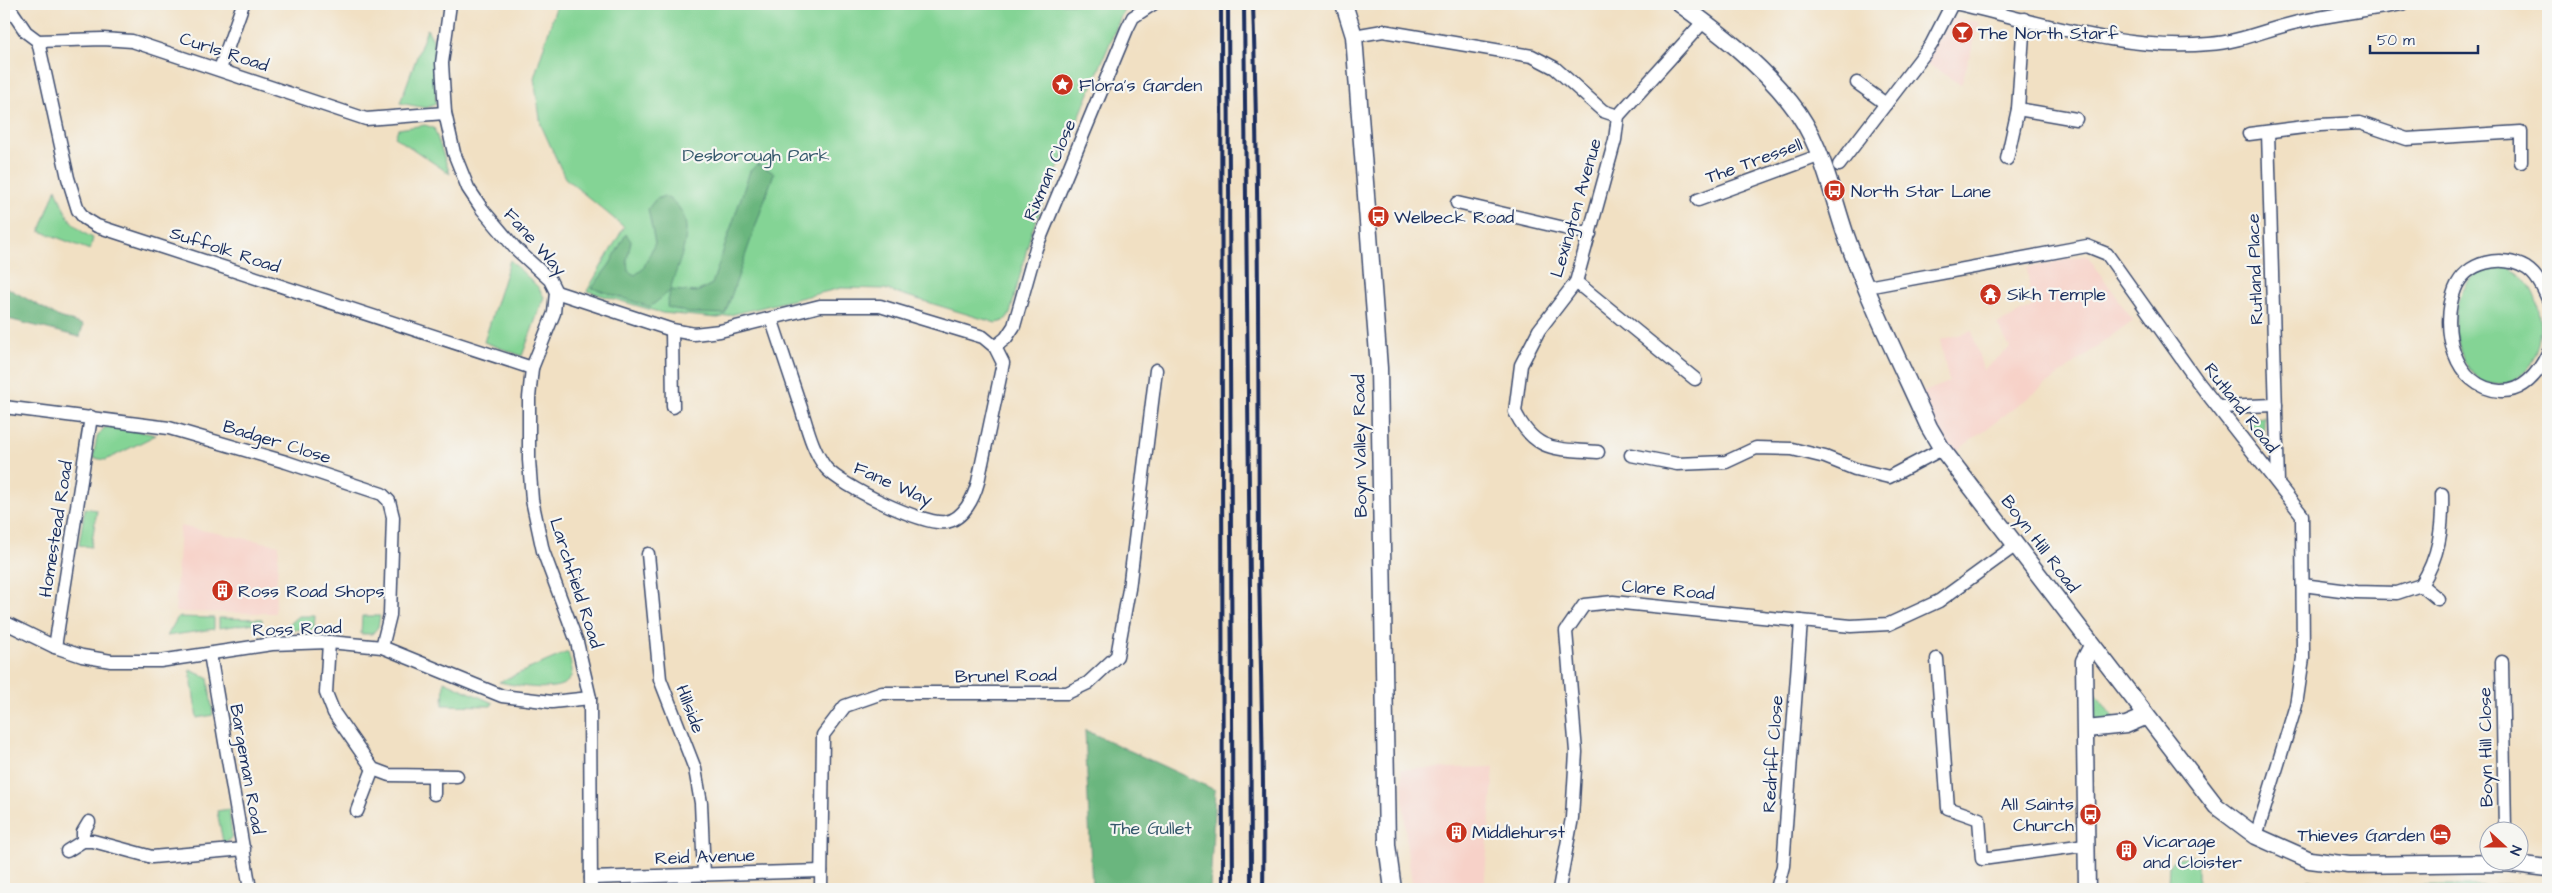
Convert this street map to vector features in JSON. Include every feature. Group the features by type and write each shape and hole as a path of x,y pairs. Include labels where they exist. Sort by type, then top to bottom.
{"street":[{"path":"7,4 26,32 38,41"},
{"path":"220,68 244,4"},
{"name":"Fane Way","path":"450,4 447,12 442,63 445,113 454,153 468,188 499,231 550,280 556,292 672,330 694,334 720,331 770,318 820,306 880,306 982,337 995,347 1003,363 973,499 958,516 947,522 926,520 851,488 826,468 811,438 770,318"},
{"name":"Rixman Close","path":"995,347 1006,338 1014,326 1036,248 1127,29 1133,17 1153,4"},
{"name":"Boyn Valley Road","path":"1344,4 1354,36 1379,368 1388,845 1393,889"},
{"name":"Boyn Hill Road","path":"1680,4 1743,52 1791,103 1821,155 1846,234 1867,287 1929,427 1942,449 2145,716 2216,806 2256,836 2310,860 2349,865 2480,863"},
{"path":"1839,165 1931,45 1952,4"},
{"path":"1958,4 2109,39 2172,45 2209,44 2250,37 2292,23 2402,4"},
{"path":"2007,159 2018,109 2024,19"},
{"path":"1354,36 1383,32 1532,56 1555,68 1602,111 1618,116 1704,21"},
{"name":"Curls Road","path":"38,41 103,39 132,41 220,68 366,119 445,113"},
{"name":"Suffolk Road","path":"38,41 68,178 78,210 84,218 97,226 532,368"},
{"path":"1857,84 1886,104"},
{"path":"2018,109 2076,119"},
{"name":"Lexington Avenue","path":"1598,452 1546,446 1532,438 1522,427 1515,412 1521,364 1539,330 1576,282 1615,140 1618,116"},
{"path":"2250,134 2320,125 2360,123 2407,139 2521,132 2520,162"},
{"name":"Rutland Place","path":"2268,132 2278,483"},
{"name":"The Tressell","path":"1698,200 1821,155"},
{"path":"1457,203 1590,234"},
{"name":"Rutland Road","path":"1867,287 2087,246 2107,254 2175,350 2302,515 2304,585 2303,658 2296,705 2256,836"},
{"path":"2548,299 2536,277 2527,269 2512,262 2499,260 2487,262 2465,274 2455,288 2449,322 2450,339 2460,368 2478,384 2494,390 2506,391 2528,382 2537,373 2548,353"},
{"path":"1576,282 1695,379"},
{"name":"Larchfield Road","path":"556,292 554,314 532,368 529,398 529,451 532,500 544,551 577,642 590,698 591,884"},
{"path":"672,330 673,407"},
{"name":"Brunel Road","path":"821,889 823,735 845,706 882,693 1067,693 1088,683 1118,656 1129,589 1156,370"},
{"path":"2219,407 2276,405"},
{"name":"Badger Close","path":"4,407 169,428 286,462 382,494 389,501 393,517 390,614 382,647"},
{"name":"Homestead Road","path":"55,647 91,417"},
{"path":"1631,455 1677,464 1726,462 1756,448 1792,449 1825,457 1856,470 1889,477 1942,449"},
{"path":"2304,585 2356,592 2397,593 2421,585 2433,566 2443,520 2442,494"},
{"name":"Clare Road","path":"1559,889 1572,818 1576,752 1566,631 1584,605 1613,602 1851,626 1888,624 1939,601 2016,545"},
{"name":"Hillside","path":"648,554 660,679 695,769 701,803 704,875"},
{"path":"2421,585 2438,599"},
{"name":"Redriff Close","path":"1776,889 1783,866 1801,621"},
{"name":"Ross Road","path":"4,622 55,647 82,656 135,663 272,644 329,642 382,647 502,696 552,702 590,698"},
{"path":"329,642 326,693 334,713 373,769 389,775 457,776"},
{"path":"2087,889 2084,660 2092,646"},
{"name":"Bargeman Road","path":"210,654 250,889"},
{"path":"1937,659 1948,808 1978,819 1982,859 2085,845"},
{"name":"Boyn Hill Close","path":"2502,662 2506,820"},
{"path":"2086,728 2126,725 2145,716"},
{"path":"357,811 373,769"},
{"path":"434,776 434,794"},
{"path":"83,841 83,832 88,822"},
{"path":"67,851 83,841 94,841 152,857 244,849"},
{"name":"Boyn Hill Road","path":"2530,865 2548,868"},
{"name":"Reid Avenue","path":"591,884 704,875 821,871"}],"shaded area":[{"path":"1953,18 1980,22 1961,85 1923,61"},
{"path":"2087,255 2133,320 1951,455 1919,394 1949,382 1940,340 1972,331 1983,370 2010,348 1997,324 2037,304 2031,303 2027,268"},
{"path":"180,526 279,545 275,613 175,612"},
{"name":"Middlehurst","path":"1494,767 1484,889 1413,889 1407,850 1401,769"}],"green space":[{"name":"Desborough Park","path":"557,4 1139,4 1124,9 1031,233 1010,314 1004,321 996,323 884,289 841,288 718,318 662,313 587,291 624,227 565,178 541,125 534,78"},
{"path":"427,29 433,40 436,104 426,108 400,103"},
{"path":"425,125 434,128 450,174 395,137 398,129"},
{"path":"758,164 774,173 725,314 689,313 667,307 670,291 650,307 592,288 610,264 626,234 631,241 627,260 628,271 635,275 643,269 655,243 648,209 655,200 664,196 676,204 683,215 686,226 683,251 670,290 697,292 712,284 750,171"},
{"path":"56,188 69,218 85,234 93,238 90,250 40,231"},
{"path":"510,260 538,287 544,297 522,356 484,342"},
{"path":"2491,265 2508,267 2524,278 2534,293 2539,311 2538,349 2530,365 2518,378 2502,384 2487,383 2475,376 2466,364 2460,349 2457,333 2456,316 2458,301 2463,289 2475,275"},
{"path":"4,286 59,317 83,325 80,337 4,318"},
{"path":"2264,417 2264,446 2244,419"},
{"path":"114,426 156,435 106,460 93,458 97,437 104,428"},
{"path":"85,508 97,510 91,547 79,545"},
{"path":"298,616 315,616 314,629 282,630"},
{"path":"362,616 380,616 378,627 372,634 361,634"},
{"path":"178,617 214,618 214,629 167,636"},
{"path":"219,618 262,619 262,622 219,628"},
{"path":"568,652 572,671 569,679 563,685 541,688 499,682"},
{"path":"190,670 208,678 213,715 197,718"},
{"path":"444,681 493,703 491,706 443,705"},
{"path":"2090,686 2118,724 2092,727"},
{"name":"The Gullet","path":"1085,730 1215,790 1210,889 1092,889"},
{"path":"229,809 232,836 228,841 223,842 217,811"},
{"path":"2193,856 2198,861 2198,880 2191,889 2174,889 2168,884 2169,865 2175,858"},
{"path":"2308,879 2338,887 2548,885 2548,889 2308,889"}],"railway":[{"path":"1221,4 1223,889"},
{"path":"1228,4 1233,889"},
{"path":"1244,4 1251,889"},
{"path":"1253,4 1257,211 1263,889"}],"place":[{"name":"The North Starf","path":"1962,33"},
{"name":"Flora's Garden","path":"1063,85"},
{"name":"North Star Lane","path":"1835,191"},
{"name":"Welbeck Road","path":"1378,217"},
{"name":"Sikh Temple","path":"1991,294"},
{"name":"Ross Road Shops","path":"222,591"},
{"name":"All Saints Church","path":"2090,814"},
{"name":"Middlehurst","path":"1456,832"},
{"name":"Thieves Garden","path":"2441,835"},
{"name":"Vicarage and Cloister","path":"2127,851"}]}
